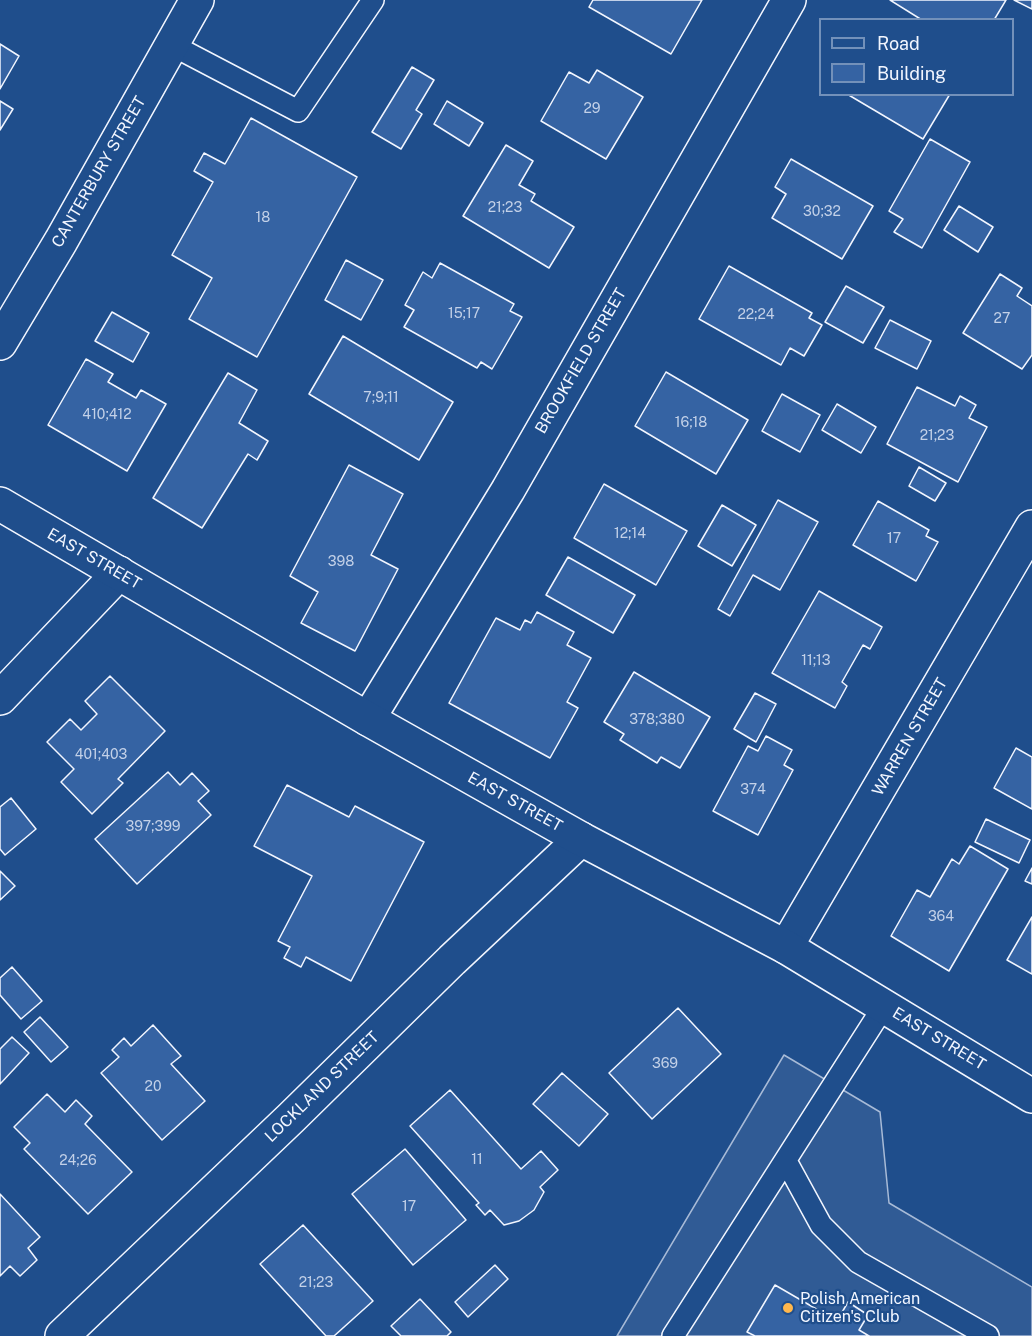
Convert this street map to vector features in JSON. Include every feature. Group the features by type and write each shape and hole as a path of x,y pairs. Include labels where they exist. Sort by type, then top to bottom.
{"street":[{"name":"CANTERBURY STREET","path":"0,343 61,241 197,0"},
{"name":"BROOKFIELD STREET","path":"368,719 508,490 789,0"},
{"name":"EAST STREET","path":"0,504 368,719 582,839 786,947 1032,1096"},
{"name":"WARREN STREET","path":"786,947 1032,527"},
{"path":"0,698 119,573"},
{"name":"LOCKLAND STREET","path":"62,1336 291,1118 452,960 582,839"}],"lane":[{"path":"172,45 298,111 373,0"},
{"path":"673,1336 884,1006"},
{"path":"786,1161 821,1225 858,1262 988,1336"}],"shaded area":[{"path":"784,1055 880,1112 889,1203 1032,1287 1032,1336 617,1336"}],"building":[{"path":"593,0 702,0 671,54 589,7"},
{"path":"890,0 1006,0 995,18 919,18"},
{"path":"1014,0 1032,0 1032,9"},
{"path":"0,44 19,56 0,89"},
{"path":"412,67 434,80 416,110 422,114 401,149 372,132"},
{"path":"597,70 643,97 606,159 541,121 569,72 589,83"},
{"path":"850,96 949,96 923,139"},
{"path":"0,101 13,109 0,130"},
{"path":"447,101 483,123 469,146 434,124"},
{"path":"251,118 357,177 257,357 189,319 212,278 172,255 213,182 194,171 204,153 225,164"},
{"path":"930,139 970,162 922,248 894,232 903,219 889,211"},
{"path":"506,145 533,161 519,185 535,194 531,201 574,227 549,268 463,216"},
{"path":"791,159 873,206 842,259 772,218 786,194 775,187"},
{"path":"959,206 993,227 978,252 944,230"},
{"path":"346,260 383,280 361,320 325,300"},
{"path":"440,263 514,304 510,311 522,317 492,369 481,362 477,368 404,327 414,310 405,305 423,272 432,278"},
{"path":"729,266 812,313 809,318 822,325 804,356 790,348 781,365 699,319"},
{"path":"1000,274 1022,288 1017,296 1032,306 1032,355 1022,369 963,333"},
{"path":"846,286 884,307 863,343 825,322"},
{"path":"112,312 149,333 133,362 95,341"},
{"path":"890,320 931,341 917,369 875,348"},
{"path":"343,336 453,402 419,460 309,394"},
{"path":"86,359 113,374 108,382 136,398 141,390 166,404 127,471 48,425"},
{"path":"666,372 748,420 716,474 635,426"},
{"path":"228,373 257,390 239,423 268,441 257,460 248,454 202,528 153,498"},
{"path":"917,387 955,406 960,396 976,405 969,418 987,427 958,482 887,444"},
{"path":"782,394 820,415 800,452 762,431"},
{"path":"837,404 876,427 861,453 822,430"},
{"path":"349,465 403,494 371,555 398,569 355,651 301,623 318,592 290,576"},
{"path":"919,467 946,483 935,501 909,486"},
{"path":"604,484 687,531 656,585 574,538"},
{"path":"778,500 818,522 780,590 753,575 730,616 718,609"},
{"path":"878,501 929,530 926,536 938,542 916,581 853,545"},
{"path":"722,505 756,525 732,566 698,546"},
{"path":"568,557 635,595 613,633 546,595"},
{"path":"819,591 882,627 870,649 863,645 842,682 847,686 835,708 772,673"},
{"path":"537,612 574,632 567,645 591,658 567,702 578,708 550,758 449,703 496,618 520,630 525,620 531,623"},
{"path":"634,672 710,717 680,768 661,757 657,763 620,740 624,734 604,722"},
{"path":"110,676 165,731 118,779 123,783 92,814 61,782 74,769 47,742 70,719 81,730 97,714 85,701"},
{"path":"755,693 776,704 756,742 734,729"},
{"path":"766,736 792,750 784,765 793,770 758,835 713,811 748,746 758,751"},
{"path":"1016,748 1032,757 1032,809 994,788"},
{"path":"168,772 180,785 192,773 209,791 198,801 211,815 137,884 95,839"},
{"path":"287,785 349,817 355,806 424,842 351,981 306,957 301,967 284,958 290,947 278,941 312,876 254,846"},
{"path":"11,798 36,829 5,855 0,849 0,807"},
{"path":"986,819 1030,840 1019,863 975,842"},
{"path":"970,846 1008,869 949,971 891,936 917,890 930,897 952,859 959,864"},
{"path":"1032,868 1032,884 1025,881"},
{"path":"0,871 15,886 0,900"},
{"path":"1032,917 1032,974 1007,960"},
{"path":"12,967 42,1001 21,1019 0,995 0,978"},
{"path":"678,1008 721,1054 652,1119 609,1073"},
{"path":"40,1017 68,1047 51,1062 24,1032"},
{"path":"153,1025 181,1056 171,1064 205,1101 162,1140 101,1073 119,1057 112,1050 124,1038 131,1046"},
{"path":"12,1037 29,1053 0,1084 0,1049"},
{"path":"562,1073 608,1114 579,1146 533,1104"},
{"path":"450,1090 521,1169 541,1151 558,1170 540,1187 544,1192 534,1210 519,1221 504,1225 490,1210 485,1215 476,1205 479,1203 410,1126"},
{"path":"47,1094 65,1112 76,1100 92,1116 85,1124 132,1172 88,1214 24,1149 30,1143 14,1127"},
{"path":"405,1149 466,1220 413,1265 352,1194"},
{"path":"0,1194 40,1237 28,1248 37,1260 20,1276 10,1266 0,1276"},
{"path":"303,1225 373,1301 334,1336 326,1336 260,1264"},
{"path":"495,1265 508,1279 468,1317 455,1302"},
{"name":"Polish American Citizen's Club","path":"775,1285 837,1321 848,1302 868,1315 859,1330 869,1336 755,1336 747,1332"},
{"path":"420,1299 451,1332 447,1336 401,1336 391,1326"}],"place":[{"name":"Polish American Citizen's Club","path":"788,1308"}]}
